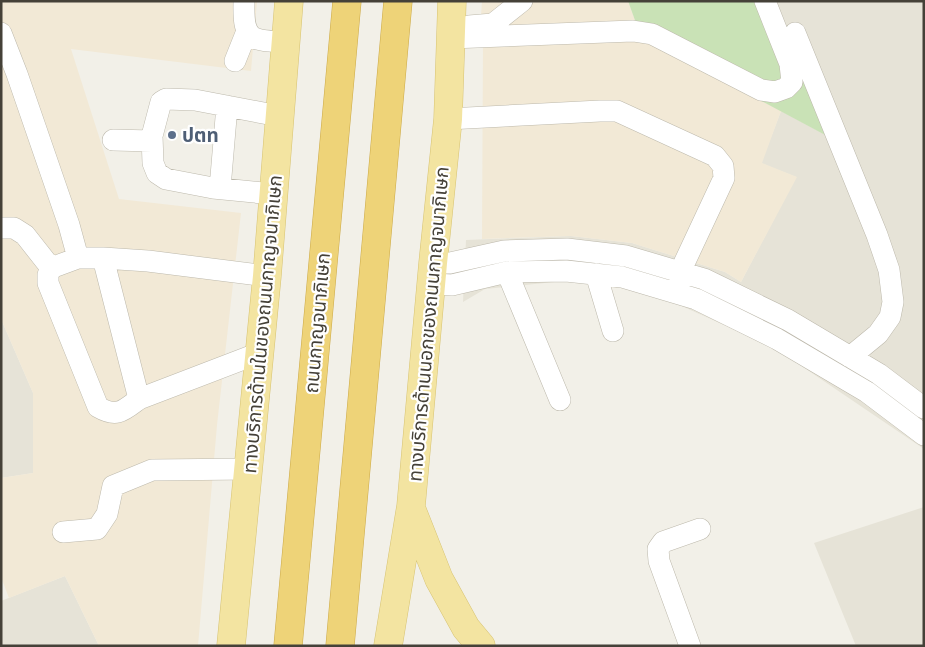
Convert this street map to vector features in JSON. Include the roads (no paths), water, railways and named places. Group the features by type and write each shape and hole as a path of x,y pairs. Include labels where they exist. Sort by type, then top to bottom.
{"highway":[{"name":"ถนนกาญจนาภิเษก","path":"288,646 347,1"},
{"path":"340,646 398,1"}],"main road":[{"name":"ทางบริการด้านในของถนนกาญจนาภิเษก","path":"231,639 267,276 289,1"},
{"name":"ทางบริการด้านนอกของถนนกาญจนาภิเษก","path":"389,644 411,506 448,119 452,1"},
{"path":"411,506 439,579 473,637"}],"street":[{"path":"244,1 244,20 247,31 255,39 285,42"},
{"path":"451,33 493,24 522,1"},
{"path":"451,33 633,31 652,34 761,90 775,92 786,88 792,82 790,64 766,1"},
{"path":"235,61 247,31"},
{"path":"1,33 69,225 78,258"},
{"path":"795,33 877,235 889,270 893,302 890,317 878,334 850,357"},
{"path":"273,194 166,179 157,173 154,163 152,136 161,102 166,99 195,100 279,116"},
{"path":"220,188 227,106"},
{"path":"448,119 600,110 617,111 715,156 723,166 724,178 680,272 674,292"},
{"path":"113,140 152,141"},
{"path":"1,228 14,228 25,235 51,268"},
{"path":"924,408 879,374 788,320 704,279 626,256 567,249 504,251 450,263 432,274 452,285 506,272 566,271 622,277 696,299 777,339 867,392 924,435"},
{"path":"259,353 139,399 122,412 108,413 98,407 48,283 48,275 51,268 78,258 102,258 148,261 267,276"},
{"path":"102,258 139,399"},
{"path":"506,272 560,400"},
{"path":"596,274 613,332"},
{"path":"718,309 727,290"},
{"path":"63,532 97,529 107,514 113,486 152,470 249,469"},
{"path":"690,646 659,561 658,549 663,542 700,529"},
{"path":"473,637 493,646"}],"place":[{"name":"ปตท","path":"172,135"}]}
